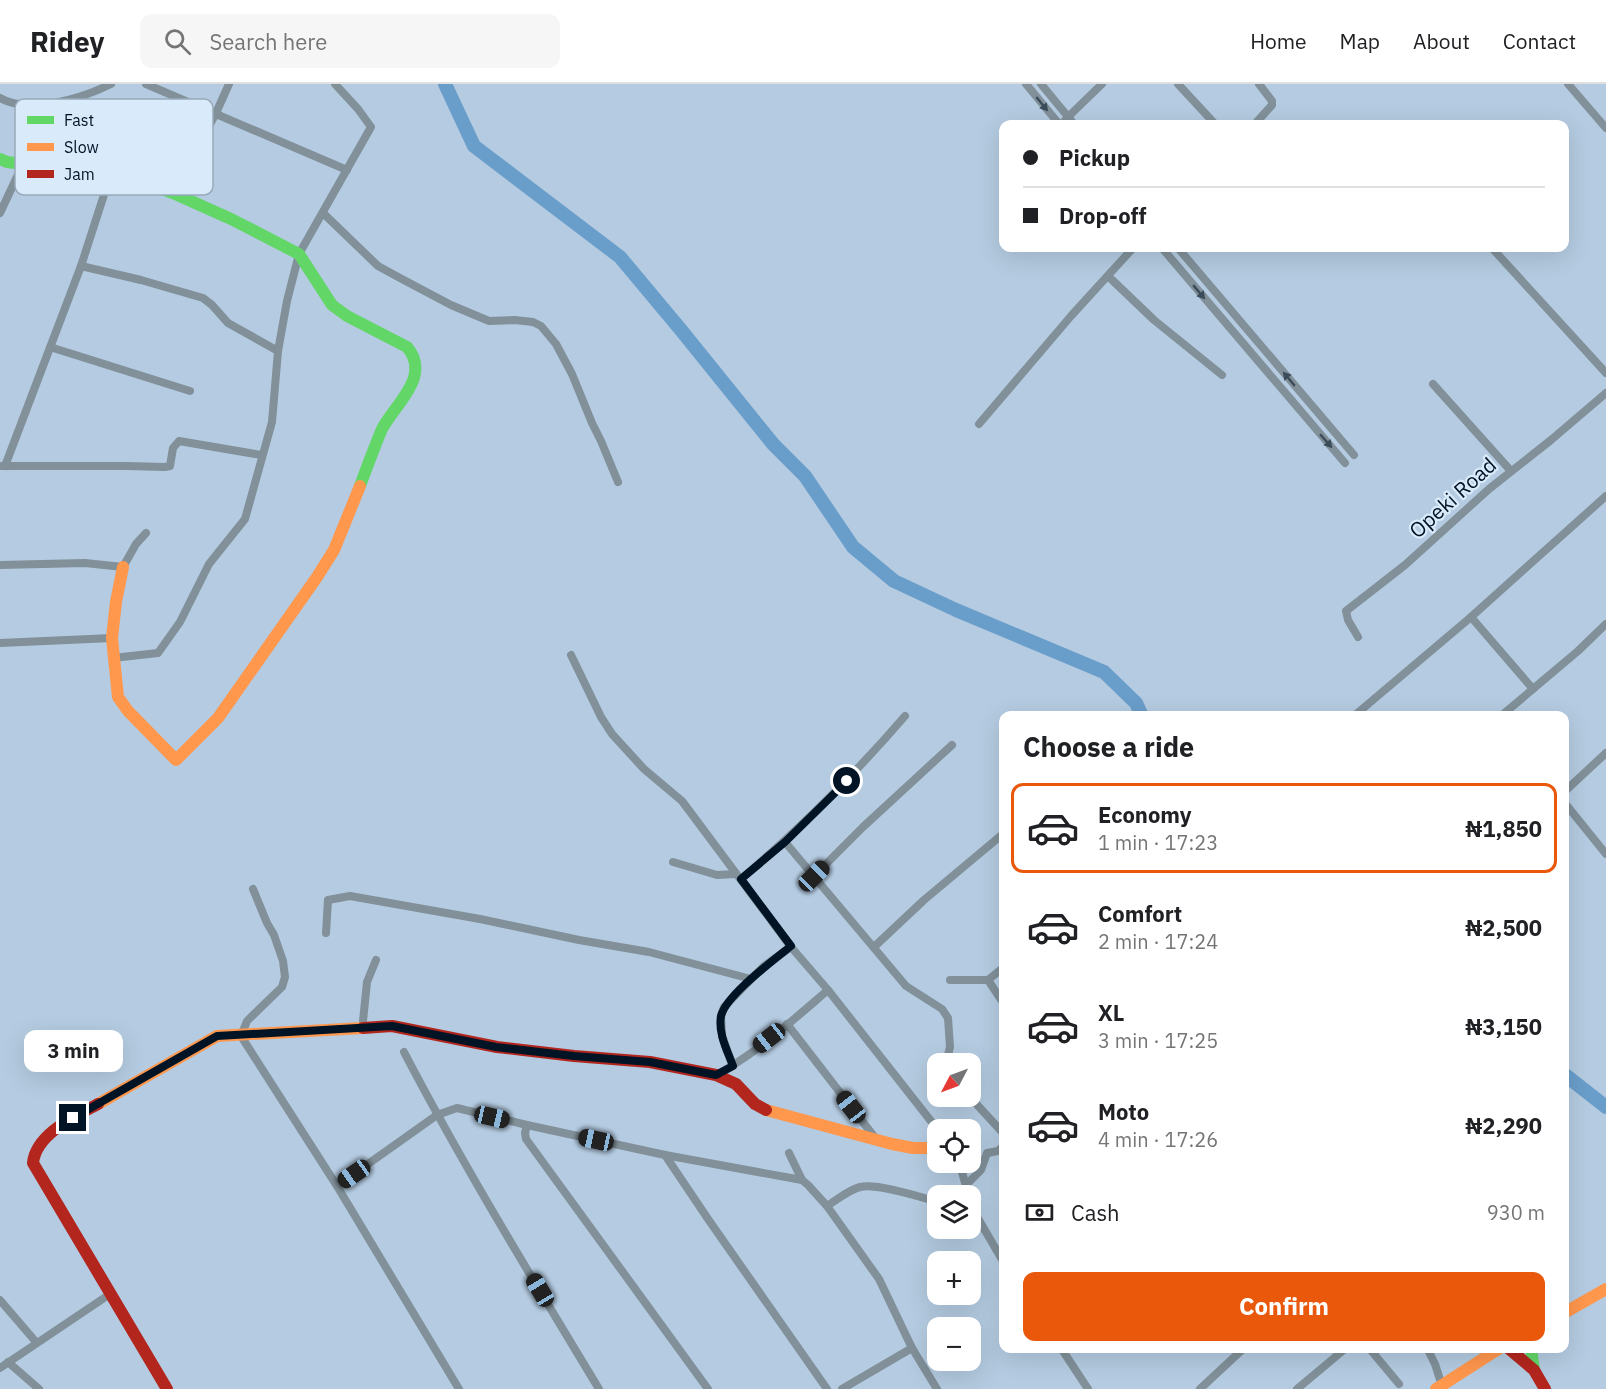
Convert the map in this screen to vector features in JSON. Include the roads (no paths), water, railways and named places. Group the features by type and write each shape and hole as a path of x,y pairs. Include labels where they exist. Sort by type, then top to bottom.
{"street":[{"path":"71,99 111,84"},
{"path":"146,84 182,99"},
{"path":"213,119 229,84"},
{"path":"113,658 158,653 180,622 209,564 245,519 272,422 278,351 299,254 371,127 335,84"},
{"path":"1026,84 1063,120"},
{"path":"1041,84 1064,120"},
{"path":"1069,120 1102,84"},
{"path":"1178,84 1211,120"},
{"path":"1259,120 1272,105 1272,101 1260,84"},
{"path":"1568,84 1606,128"},
{"path":"0,98 15,104"},
{"path":"213,112 347,170"},
{"path":"0,159 15,163"},
{"path":"0,213 15,182"},
{"path":"104,195 81,266 3,466 165,467 170,466 173,448 179,441 261,456"},
{"path":"146,532 123,567 116,603 112,638 118,697 128,711 176,760 218,718 323,568 334,550 383,428 413,382 416,368 413,354 407,347 332,305 299,254 177,195"},
{"path":"323,213 378,266 410,284 489,321 515,320 533,322 542,326 556,344 572,374 618,482"},
{"path":"979,424 1071,316 1129,252"},
{"path":"1165,252 1345,463"},
{"path":"1181,252 1354,455"},
{"path":"1496,252 1606,373"},
{"path":"81,266 203,298 228,323 278,351"},
{"path":"1108,276 1154,320 1222,375"},
{"path":"50,347 190,391"},
{"path":"1432,384 1511,471"},
{"name":"Opeki Road","path":"1358,637 1348,620 1346,611 1405,565 1488,489 1551,441 1606,393"},
{"path":"1360,711 1472,617 1606,496"},
{"path":"0,565 85,563 123,567"},
{"path":"1472,617 1533,689"},
{"path":"1507,711 1578,651 1606,624"},
{"path":"0,643 112,638"},
{"path":"571,655 601,717 612,734 644,769 682,801 791,946 929,1119"},
{"path":"673,862 738,877 785,842 847,781 905,716"},
{"path":"814,876 951,745"},
{"path":"1569,787 1606,753"},
{"path":"1569,808 1606,854"},
{"path":"874,947 924,900 999,837"},
{"path":"785,842 906,986 942,1009 948,1017 949,1053"},
{"path":"241,1035 247,1021 282,987 285,977 283,961 274,935 253,889"},
{"path":"326,933 328,900 350,896 649,952 751,979"},
{"path":"733,1066 722,1036 721,1016 724,1006 764,966 791,946"},
{"path":"363,1028 367,982 376,960"},
{"path":"950,980 988,980 999,971"},
{"path":"988,980 999,996"},
{"path":"716,1075 733,1066 828,990"},
{"path":"787,1024 876,1140"},
{"path":"167,1389 33,1163 33,1158 40,1143 47,1136 73,1118 217,1036 392,1026 496,1047 650,1062 716,1075 736,1084 763,1109 876,1140 913,1148 927,1148"},
{"path":"241,1035 337,1186 459,1389"},
{"path":"404,1052 437,1115 599,1389"},
{"path":"979,1107 999,1129"},
{"path":"337,1186 437,1115 457,1108 665,1155 802,1180"},
{"path":"527,1125 526,1139 708,1389"},
{"path":"962,1173 966,1185 981,1170 987,1153 999,1150"},
{"path":"789,1153 802,1180 827,1206 879,1279 912,1347 937,1389"},
{"path":"665,1155 827,1389"},
{"path":"827,1206 861,1187 876,1187 927,1199"},
{"path":"981,1227 999,1255"},
{"path":"1569,1310 1606,1289"},
{"path":"39,1389 4,1365 110,1294"},
{"path":"0,1300 36,1342"},
{"path":"842,1389 912,1347"},
{"path":"1064,1353 1088,1389"},
{"path":"1200,1389 1239,1353"},
{"path":"1297,1389 1340,1353"},
{"path":"1374,1353 1400,1384"},
{"path":"1430,1353 1435,1364 1439,1387 1492,1353"},
{"path":"1514,1353 1534,1370 1545,1389"},
{"path":"1532,1353 1534,1370"}],"waterway":[{"path":"445,84 474,146 620,257 773,444 805,476 853,547 894,581 956,610 1104,672 1136,703 1140,711"},
{"path":"1569,1078 1606,1107"}]}
